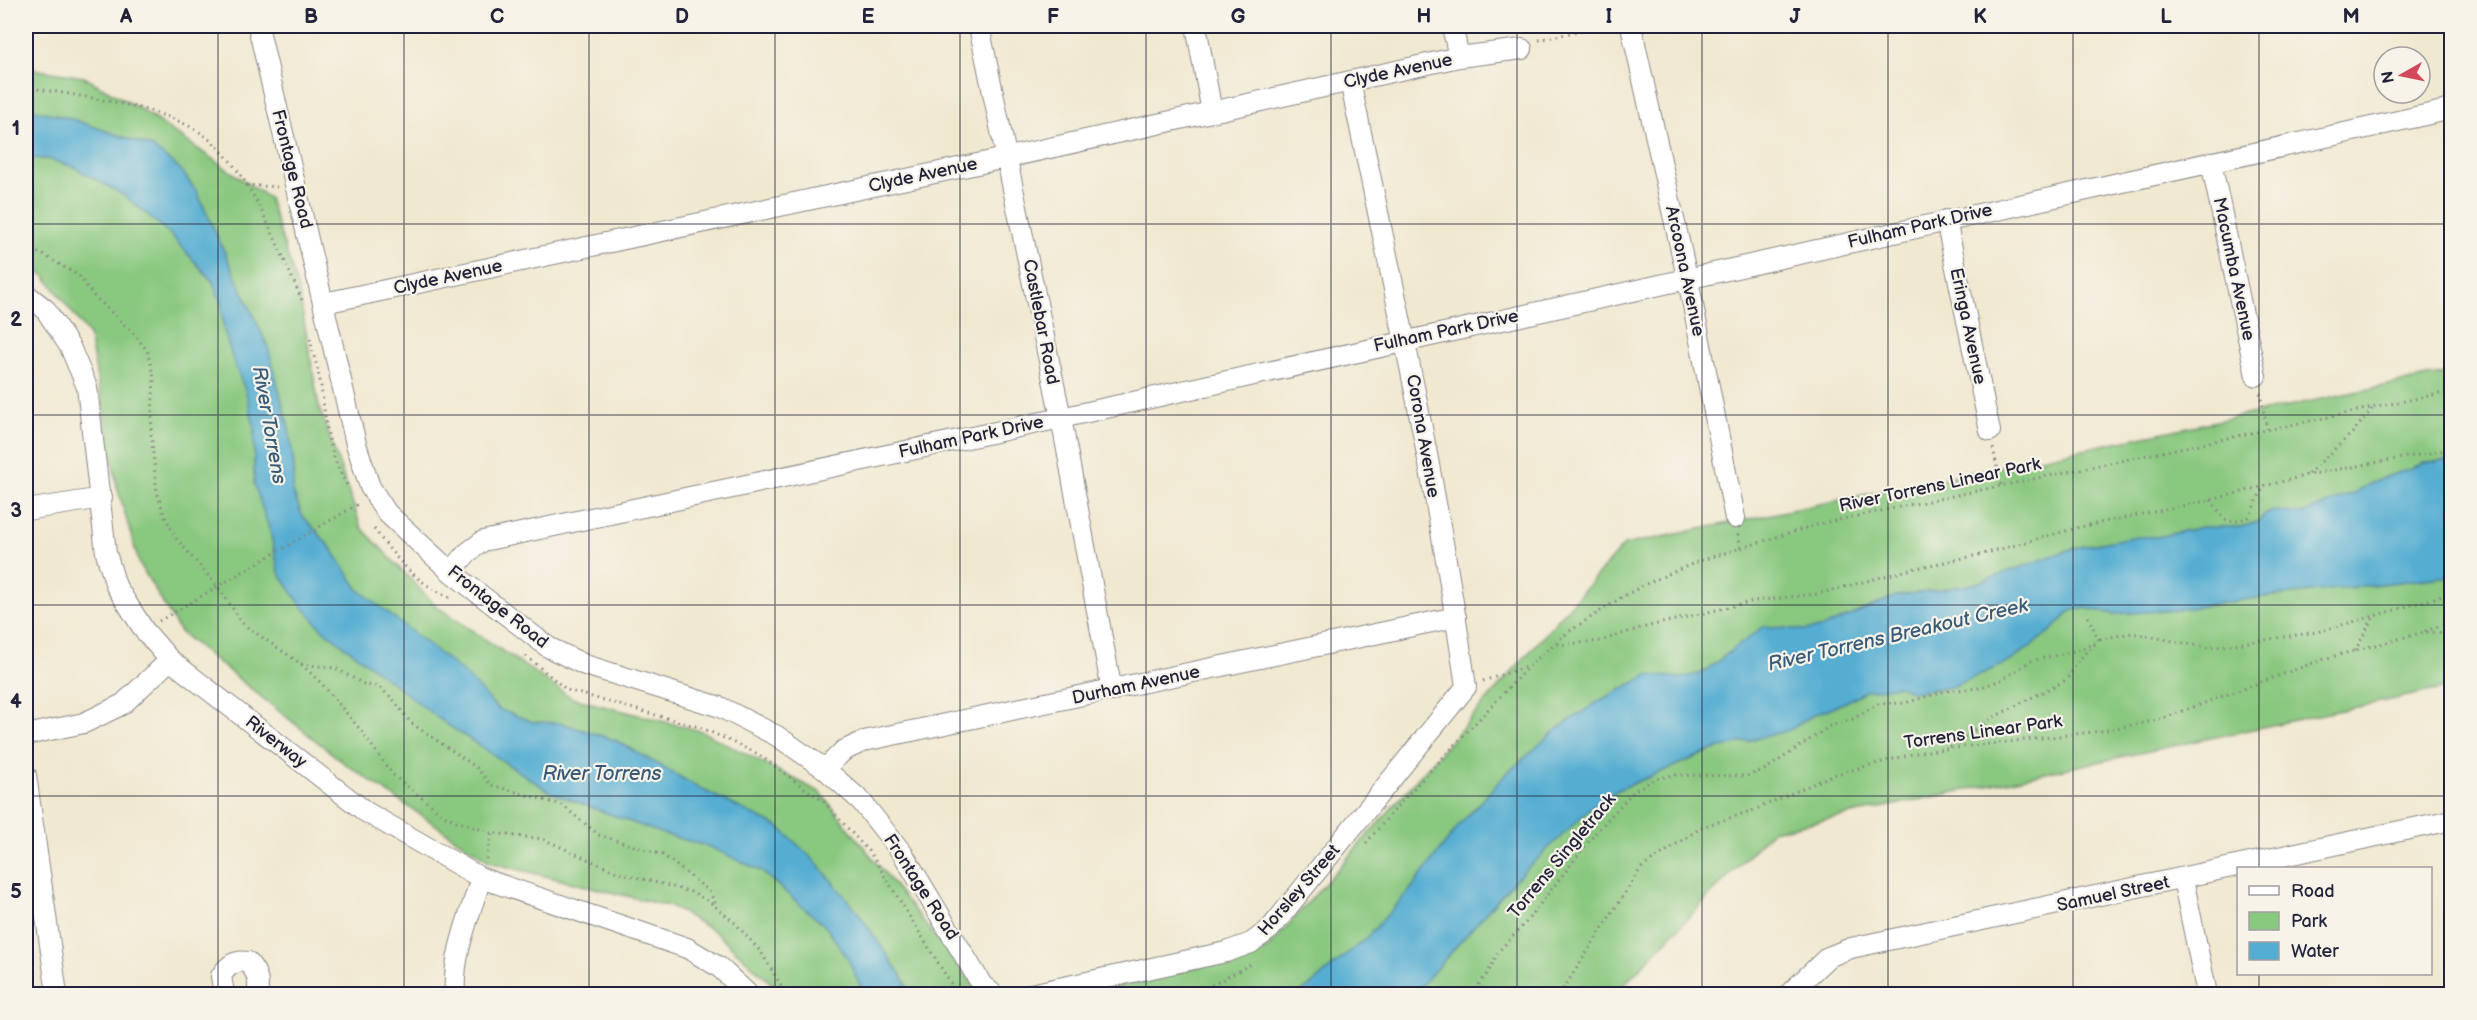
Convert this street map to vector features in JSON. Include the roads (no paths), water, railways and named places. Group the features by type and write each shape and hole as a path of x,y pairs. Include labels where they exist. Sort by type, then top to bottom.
{"street":[{"name":"Frontage Road","path":"258,26 356,444 370,487 387,513 451,572 548,647 585,665 720,707 777,736 825,769 861,801 903,854 982,985 993,994"},
{"name":"Castlebar Road","path":"979,26 1061,418 1112,691"},
{"path":"1196,26 1212,112"},
{"path":"1452,26 1459,57"},
{"name":"Arcoona Avenue","path":"1631,26 1687,279 1735,518"},
{"name":"Clyde Avenue","path":"324,303 1008,157 1459,57 1518,50"},
{"name":"Corona Avenue","path":"1350,81 1405,340 1456,617 1466,687"},
{"name":"Fulham Park Drive","path":"451,572 467,553 483,541 1061,418 1946,220 2451,110"},
{"name":"Macumba Avenue","path":"2211,162 2256,376"},
{"name":"Eringa Avenue","path":"1946,220 1990,431"},
{"name":"Riverway","path":"26,294 45,309 70,347 87,387 102,498 106,553 116,586 144,630 170,660 366,812 481,878 687,948 719,967 748,994"},
{"path":"26,510 102,498"},
{"name":"Durham Avenue","path":"825,769 843,751 864,741 1112,691 1456,617"},
{"path":"26,735 84,723 123,704 170,660"},
{"name":"Horsley Street","path":"1031,994 1226,952 1251,943 1270,929 1466,687"},
{"path":"26,776 57,994"},
{"name":"Samuel Street","path":"2238,867 2451,820"},
{"name":"Samuel Street","path":"1789,994 1828,957 1851,948 2237,867"},
{"path":"455,994 454,980 462,941 481,878"},
{"path":"2183,879 2207,994"},
{"path":"224,994 221,976 227,966 239,961 248,962 255,970 259,983 257,994"}],"water":[{"name":"River Torrens","path":"26,108 69,118 152,147 180,169 197,192 268,347 289,429 294,466 293,492 302,515 331,548 359,590 464,673 498,709 533,722 561,723 615,740 701,789 779,827 817,863 857,911 903,978 911,994 864,994 847,957 826,927 761,871 710,847 663,834 550,792 446,724 322,629 300,604 279,573 270,531 254,484 254,426 246,392 224,331 221,303 213,282 170,234 125,196 74,167 47,159 26,158"},
{"name":"River Torrens Breakout Creek","path":"2451,460 2451,576 2257,598 2177,610 2114,614 2086,608 2071,611 2051,631 2011,661 1952,687 1913,692 1898,686 1865,691 1846,702 1813,715 1790,730 1713,750 1618,790 1592,807 1515,880 1414,994 1300,994 1367,937 1410,890 1460,824 1505,775 1558,728 1599,701 1648,675 1681,678 1702,673 1764,626 1804,630 1821,628 1896,596 1974,584 2074,548 2132,537 2157,537 2202,527 2241,527 2258,522 2266,513 2275,511 2302,514 2352,494 2375,481 2424,463"}]}
